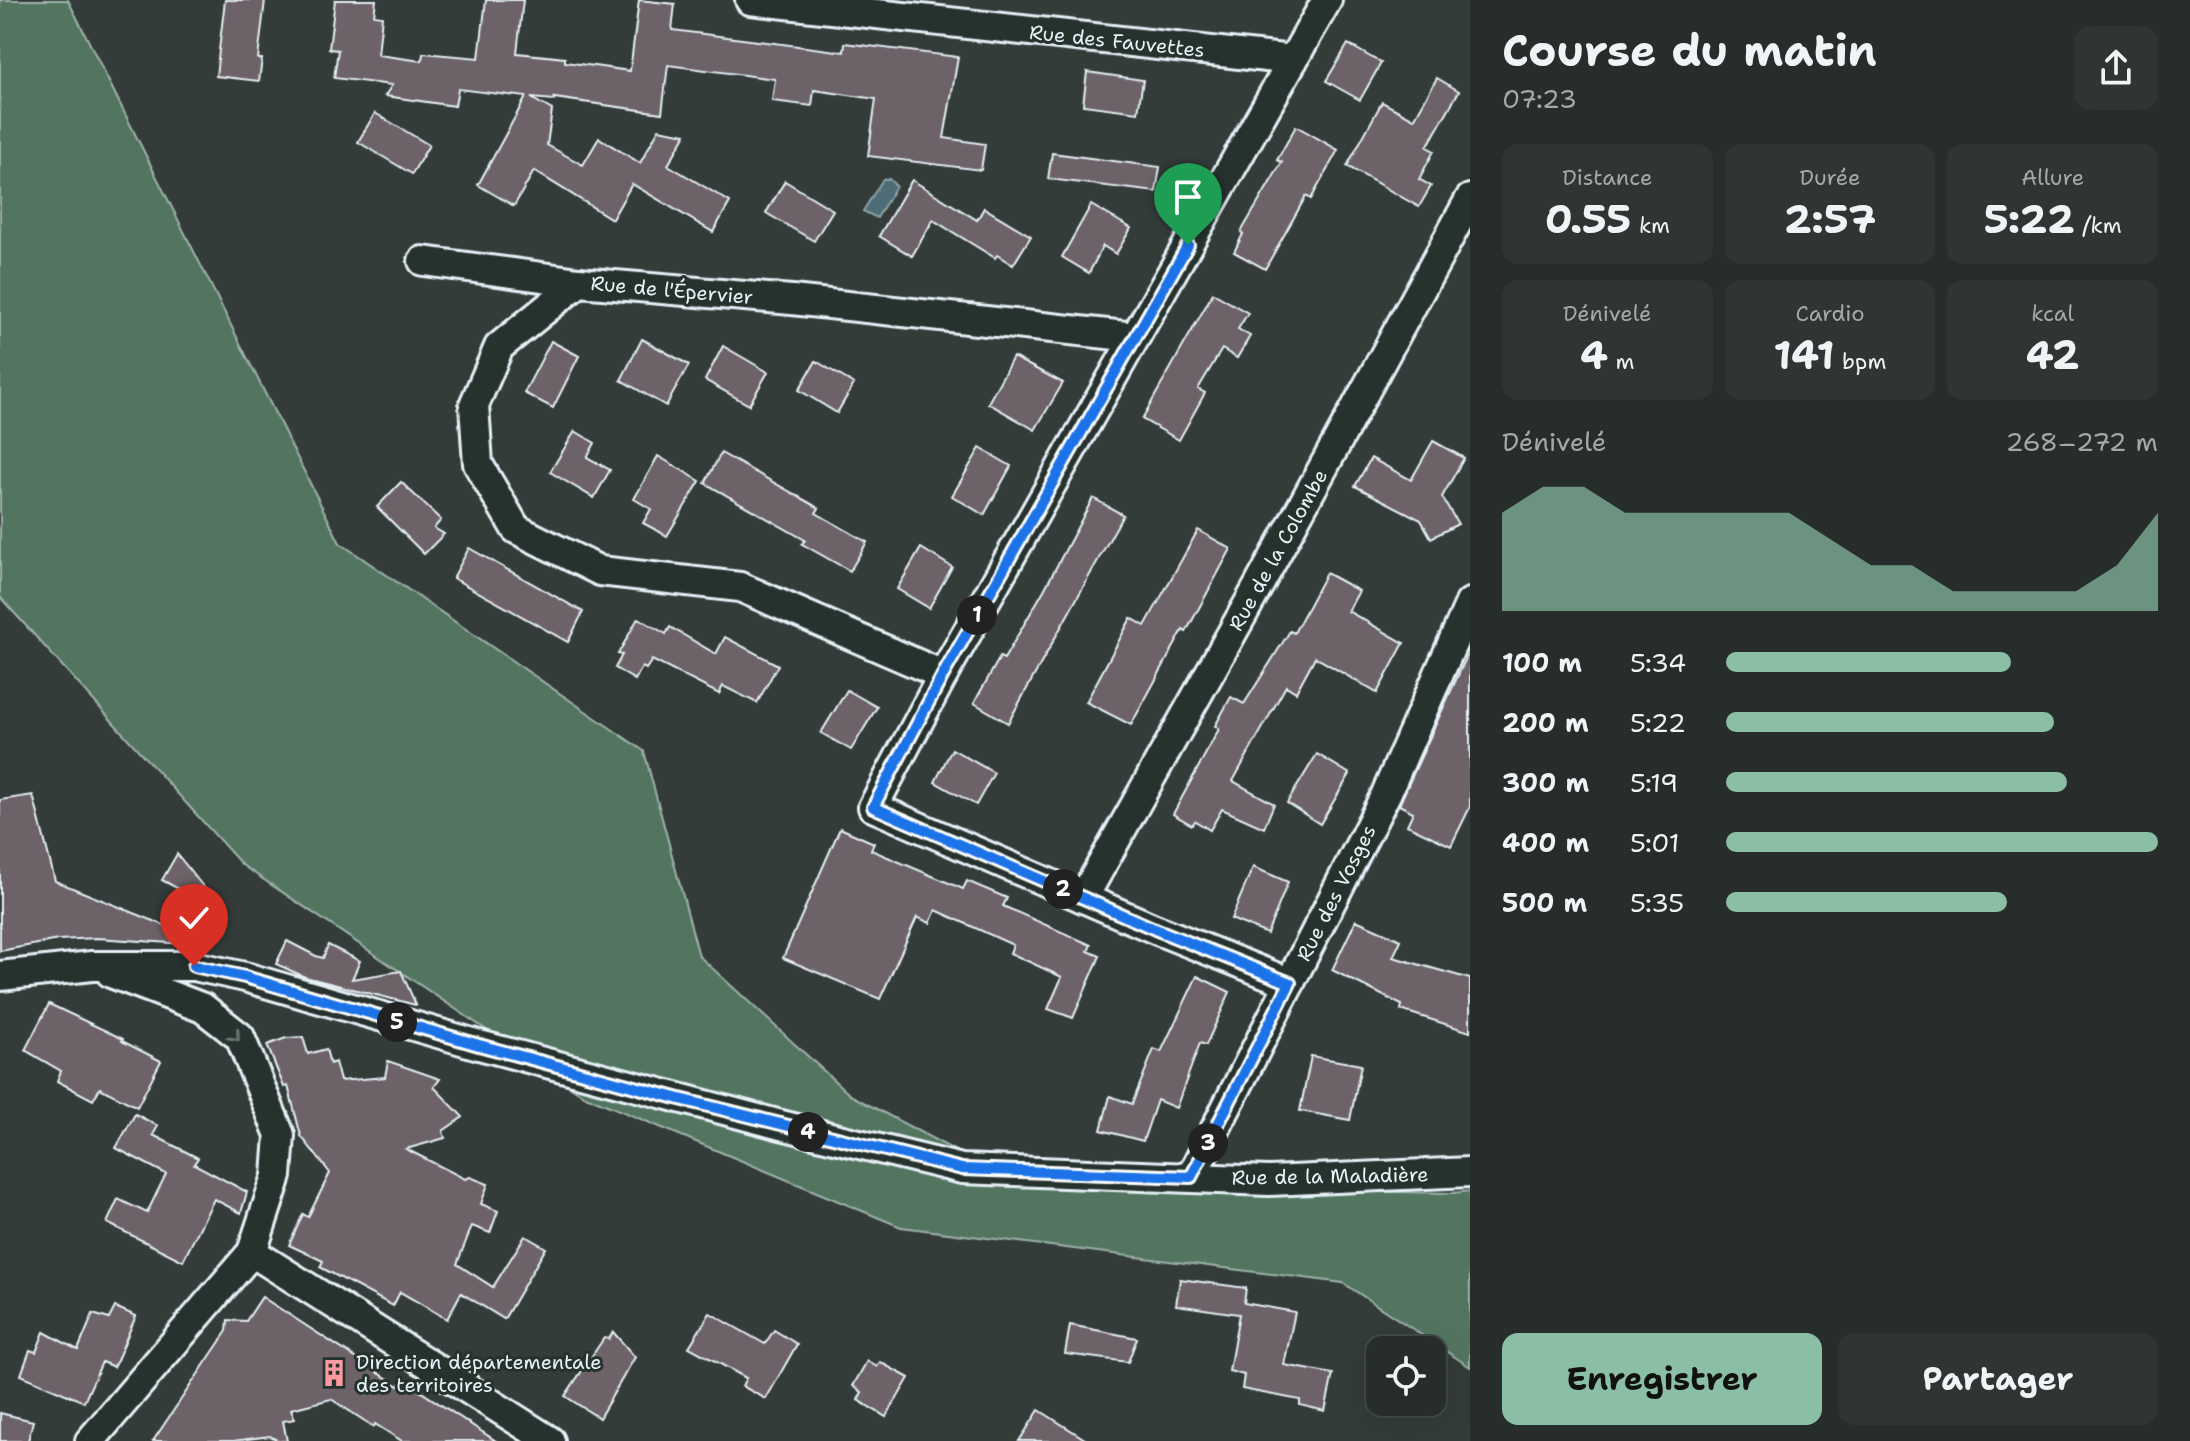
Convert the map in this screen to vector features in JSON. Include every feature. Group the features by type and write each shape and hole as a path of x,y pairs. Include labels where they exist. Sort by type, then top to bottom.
{"street":[{"name":"Rue des Fauvettes","path":"750,0 1293,60"},
{"path":"1290,983 873,807 943,675 1327,0"},
{"name":"Rue de la Colombe","path":"1083,898 1470,199"},
{"path":"423,261 579,282"},
{"name":"Rue de l'Épervier","path":"943,675 740,587 600,571 516,529 478,464 474,405 499,347 579,282 792,300 1135,337"},
{"name":"Rue des Vosges","path":"1191,1177 1386,794 1470,603"},
{"path":"0,976 92,966 203,1008 240,1037 280,1135 277,1176 252,1252 90,1441"},
{"name":"Rue de la Maladière","path":"92,966 194,966 245,977 479,1045 962,1169 1269,1181 1470,1172"},
{"path":"252,1252 550,1441"}],"green space":[{"path":"0,0 68,0 340,543 644,751 699,956 850,1095 1020,1185 1470,1191 1470,1367 1446,1351 1446,1336 1423,1336 1343,1283 901,1227 583,1095 242,865 0,597"}],"water":[{"path":"883,179 889,179 896,186 877,218 863,211"}],"building":[{"path":"225,0 265,0 258,59 262,59 259,81 216,76"},
{"path":"335,0 376,0 374,15 382,16 378,55 422,61 423,53 479,58 486,0 523,0 517,53 565,58 565,62 630,71 639,0 675,4 672,30 844,52 845,43 958,57 944,138 985,144 981,170 868,156 876,99 814,90 812,106 772,101 775,79 668,65 662,113 554,98 531,98 552,110 547,145 583,165 599,138 640,163 659,129 686,134 668,165 730,202 713,232 632,184 612,219 534,171 514,206 478,185 526,97 458,89 455,106 385,96 392,85 334,78 338,50 329,49"},
{"path":"1348,44 1381,63 1360,100 1326,81"},
{"path":"1087,72 1143,80 1138,112 1083,105"},
{"path":"1437,78 1459,91 1427,147 1434,151 1419,179 1431,186 1419,207 1347,166 1382,102 1414,119"},
{"path":"375,113 429,145 412,174 358,142"},
{"path":"1296,126 1338,150 1311,199 1306,196 1265,269 1234,252 1243,234 1241,232 1282,162 1277,160"},
{"path":"1052,153 1160,167 1156,192 1048,179"},
{"path":"912,180 977,220 984,208 1031,236 1013,265 997,255 995,258 933,220 912,256 879,236"},
{"path":"785,181 833,210 814,241 766,213"},
{"path":"1091,205 1131,228 1116,254 1103,246 1089,273 1062,257"},
{"path":"1213,293 1248,313 1238,329 1250,336 1237,358 1222,349 1198,389 1205,393 1179,440 1142,419"},
{"path":"642,339 689,365 666,406 621,380"},
{"path":"551,341 579,356 553,408 524,393"},
{"path":"723,346 768,372 749,405 705,380"},
{"path":"1013,357 1063,383 1035,430 988,403"},
{"path":"816,361 854,384 837,413 799,390"},
{"path":"575,431 595,443 587,457 610,470 594,498 550,472"},
{"path":"1433,441 1464,458 1442,497 1458,524 1431,538 1421,520 1355,486 1371,458 1411,480"},
{"path":"980,448 1011,466 984,515 952,496"},
{"path":"721,453 819,508 816,513 867,542 850,571 802,544 805,540 705,483"},
{"path":"658,456 700,481 667,536 643,523 651,509 634,499"},
{"path":"401,482 441,520 434,528 444,534 424,554 377,507"},
{"path":"1093,498 1123,515 1008,723 974,703 1000,657 1004,659"},
{"path":"1198,530 1231,549 1131,725 1086,702 1131,618 1145,626"},
{"path":"469,548 583,612 568,642 453,578"},
{"path":"921,548 952,567 929,608 897,589"},
{"path":"1326,573 1359,591 1348,611 1404,643 1377,693 1315,657 1296,692 1286,686 1233,781 1274,804 1264,828 1222,809 1210,830 1195,821 1192,825 1173,814 1219,729 1215,726 1231,697 1244,704 1290,631 1294,633"},
{"path":"638,618 666,634 670,627 716,654 725,637 778,665 757,703 723,686 719,694 652,660 646,669 642,667 635,680 615,668 622,655 618,654"},
{"path":"1470,649 1470,807 1451,846 1407,825 1413,812 1399,805"},
{"path":"847,690 877,707 851,750 821,733"},
{"path":"952,749 994,773 976,805 935,782"},
{"path":"1317,754 1350,774 1320,824 1287,803"},
{"path":"33,795 55,881 201,940 200,945 97,938 58,940 0,951 0,800"},
{"path":"840,828 874,843 871,850 963,889 967,881 1007,898 1003,906 1091,945 1088,951 1100,956 1073,1018 1048,1009 1062,977 1010,953 1013,945 936,910 930,923 917,917 880,999 783,958"},
{"path":"177,854 225,914 162,880"},
{"path":"1253,867 1288,882 1267,934 1231,919"},
{"path":"1356,920 1401,940 1393,957 1470,979 1470,1032 1401,1010 1402,1005 1332,970"},
{"path":"287,941 323,958 328,945 360,961 352,979 401,971 416,1005 305,977 276,964"},
{"path":"1197,976 1230,992 1206,1045 1200,1043 1176,1108 1157,1100 1143,1141 1101,1130 1110,1096 1132,1104 1154,1049 1161,1052"},
{"path":"49,1004 161,1061 137,1107 100,1088 93,1100 57,1081 61,1071 25,1050"},
{"path":"303,1037 308,1054 326,1049 330,1064 335,1062 340,1081 385,1077 388,1061 440,1079 434,1087 463,1117 443,1131 445,1138 406,1149 465,1179 470,1177 488,1184 481,1204 498,1211 490,1233 472,1226 457,1264 493,1287 525,1236 546,1248 504,1319 461,1293 447,1319 400,1292 393,1306 320,1267 323,1261 289,1245 303,1214 308,1217 330,1173 301,1136 288,1086 284,1087 267,1045 286,1038"},
{"path":"1311,1056 1361,1065 1350,1120 1300,1111"},
{"path":"135,1114 158,1126 153,1135 198,1158 194,1164 247,1192 241,1213 214,1199 183,1261 107,1223 118,1199 147,1213 166,1174 116,1148"},
{"path":"1180,1279 1246,1288 1244,1303 1295,1312 1284,1365 1333,1374 1325,1411 1300,1405 1300,1400 1242,1389 1244,1375 1229,1371 1239,1314 1176,1305"},
{"name":"Direction départementale des territoires","path":"262,1297 399,1386 403,1380 496,1441 402,1441 331,1399 291,1409 295,1419 283,1421 287,1441 270,1436 233,1441 153,1441 227,1331 228,1320 246,1321"},
{"path":"115,1307 136,1316 114,1367 102,1362 84,1402 21,1375 30,1350 36,1352 44,1332 78,1350 93,1314 109,1319"},
{"path":"710,1313 765,1344 774,1330 797,1344 766,1399 742,1386 746,1378 689,1347"},
{"path":"1070,1325 1137,1338 1128,1362 1065,1354"},
{"path":"613,1332 635,1357 599,1418 565,1396 604,1338 609,1339"},
{"path":"867,1361 877,1367 880,1362 909,1378 886,1417 858,1400 862,1392 853,1386"},
{"path":"1039,1410 1088,1441 1019,1441"},
{"path":"0,1413 33,1421 28,1441 0,1441"}],"place":[{"name":"Direction départementale des territoires","path":"334,1373"}],"route":[{"path":"194,966 245,977 680,1099 962,1169 1191,1177 1290,983 1155,929 873,807 943,675 1188,245"}]}
